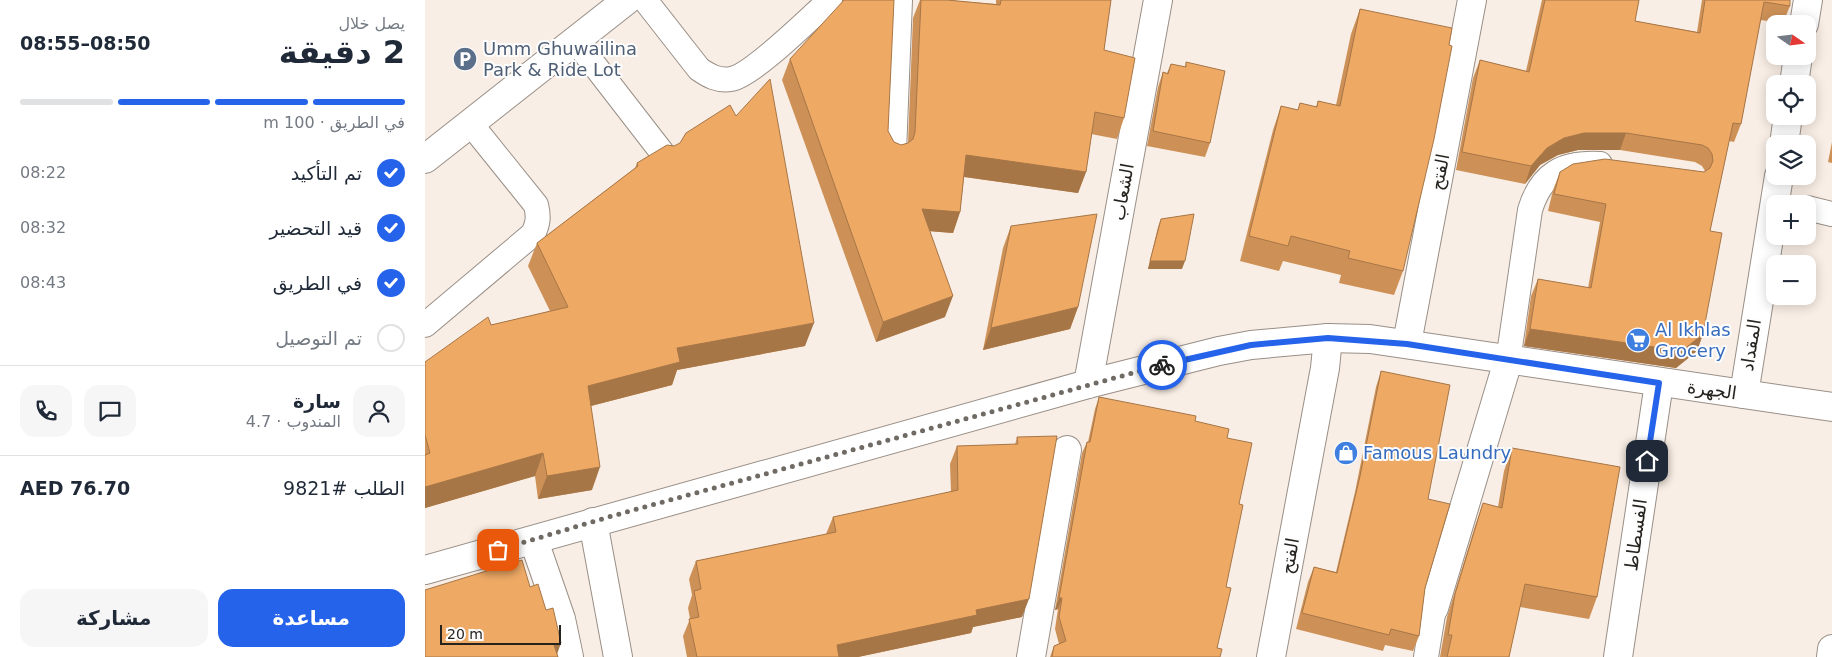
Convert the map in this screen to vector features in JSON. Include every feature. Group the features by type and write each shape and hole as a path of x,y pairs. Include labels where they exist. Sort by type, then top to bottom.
{"street":[{"path":"425,159 627,0"},
{"name":"الشعاب","path":"1088,384 1158,0"},
{"name":"الفتح","path":"1407,344 1472,0"},
{"path":"1806,15 1808,0"},
{"name":"المقداد","path":"1743,394 1780,193"},
{"name":"الجهرة","path":"425,570 1088,384 1219,351 1251,345 1328,338 1407,344 1508,361 1832,407"},
{"name":"الفتح","path":"1271,657 1325,368 1328,338"},
{"path":"1435,608 1508,361"},
{"name":"الفسطاط","path":"1619,657 1659,383"},
{"path":"1031,657 1067,450"},
{"path":"593,522 617,657"},
{"path":"534,540 556,604 569,657"},
{"path":"1831,657 1832,649"}],"lane":[{"path":"645,0 699,69 709,76 721,79 744,74 830,0"},
{"path":"894,152 900,0"},
{"path":"575,40 664,155"},
{"path":"425,325 533,234 537,225 539,216 536,205 470,123"},
{"path":"1508,361 1530,210 1535,193 1546,177 1564,168 1586,163 1620,164"},
{"path":"1816,210 1832,214"},
{"path":"1426,657 1435,608"}],"building":[{"path":"844,0 894,0 888,131 894,142 901,145 913,139 915,132 921,0 947,0 1000,5 1001,0 1111,0 1104,50 1135,58 1124,118 1095,112 1086,172 966,155 960,212 922,209 953,296 883,322 790,59"},
{"path":"1545,0 1639,0 1635,21 1700,33 1705,0 1790,0 1790,6 1764,2 1741,124 1733,123 1710,231 1722,233 1703,334 1682,351 1530,329 1538,279 1591,288 1606,204 1554,194 1560,172 1573,164 1605,159 1704,172 1710,168 1713,161 1712,154 1708,148 1702,145 1626,133 1584,133 1564,138 1547,148 1531,166 1462,152 1480,60 1529,72"},
{"path":"1360,9 1452,28 1449,45 1452,46 1434,139 1403,271 1348,258 1350,251 1291,236 1288,246 1249,236 1281,106 1298,110 1300,103 1317,107 1318,101 1340,106"},
{"path":"1186,62 1225,71 1210,143 1153,131 1163,72 1168,74 1171,64 1186,67"},
{"path":"770,79 814,323 677,348 680,362 588,386 600,467 547,476 543,453 425,487 425,455 430,453 425,435 425,362 488,317 491,325 568,307 537,243 638,166 637,163 667,145 674,146 680,143 686,133 730,105 736,116"},
{"path":"1097,214 1078,307 991,328 1011,226"},
{"path":"1194,214 1185,261 1150,261 1161,219"},
{"path":"1381,371 1450,385 1428,499 1450,504 1425,588 1419,636 1391,629 1389,635 1302,613 1314,567 1337,573 1360,476"},
{"path":"1099,397 1196,416 1195,421 1229,429 1227,438 1252,443 1239,504 1243,505 1226,587 1231,588 1217,648 1222,649 1220,657 1052,657 1054,646 1066,641 1059,617 1062,598 1059,598 1087,442 1090,442"},
{"path":"1057,436 1029,599 976,610 977,615 837,645 839,657 697,657 689,619 699,617 694,591 701,589 696,561 836,532 833,517 958,490 957,446 1018,444 1017,437"},
{"path":"1512,448 1620,467 1597,597 1525,584 1509,657 1447,657 1452,635 1448,635 1455,594 1483,503 1502,508"},
{"path":"522,560 530,587 538,584 546,610 553,608 561,643 554,645 558,657 425,657 425,590"}],"way so far":[{"path":"498,550 612,516 1162,365"}],"place":[{"name":"Umm Ghuwailina Park & Ride Lot","path":"465,59"},
{"name":"Al Ikhlas Grocery","path":"1638,340"},
{"name":"Famous Laundry","path":"1346,453"}],"route":[{"path":"1162,365 1251,345 1328,338 1370,339 1659,383 1647,461"}]}
